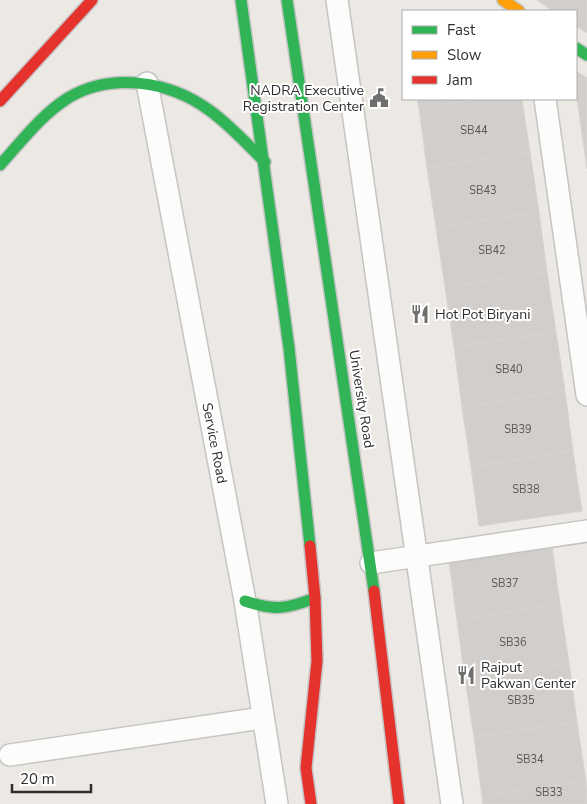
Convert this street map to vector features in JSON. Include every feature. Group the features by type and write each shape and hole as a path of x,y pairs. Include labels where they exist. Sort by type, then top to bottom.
{"main road":[{"path":"0,101 92,0"},
{"path":"240,0 265,162 289,348 315,598 318,642 306,768 311,804"},
{"name":"University Road","path":"287,0 371,563 399,804"},
{"path":"503,0 518,10"},
{"path":"0,165 38,125 68,99 85,90 117,81 147,83 182,94 216,116 265,162"},
{"path":"244,602 268,610 290,608 315,598"}],"street":[{"path":"337,0 452,804"},
{"name":"Service Road","path":"147,83 244,602 277,804"},
{"path":"545,100 587,395"},
{"path":"371,563 587,532"},
{"path":"10,754 262,718"}],"building":[{"path":"537,0 587,0 587,33 577,27 577,10 552,10"},
{"path":"577,72 587,78 587,169 577,99"},
{"path":"417,100 473,100 419,108"},
{"path":"473,100 522,100 530,152 427,168 419,108"},
{"path":"530,152 539,212 436,228 427,168"},
{"path":"539,212 547,272 445,287 436,228"},
{"path":"547,272 556,332 454,347 445,287"},
{"path":"556,332 565,391 462,407 454,347"},
{"path":"565,391 573,451 471,467 462,407"},
{"path":"573,451 582,511 479,526 471,467"},
{"path":"552,546 560,604 457,620 449,561"},
{"path":"560,604 569,663 465,679 457,620"},
{"path":"569,663 577,722 474,737 465,679"},
{"path":"577,722 586,781 482,796 474,737"},
{"path":"586,781 587,804 483,804 482,796"}],"traffic: fast":[{"path":"241,0 289,348 310,546"},
{"path":"287,0 374,591"},
{"path":"577,49 587,55"},
{"path":"0,165 49,112 68,98 85,90 121,83 140,83 158,87 176,92 193,100 224,122 265,162"},
{"path":"245,601 264,606 280,607 296,605 315,598"}],"traffic: slow":[{"path":"503,0 518,10"}],"traffic: jam":[{"path":"0,101 92,0"},
{"path":"310,546 315,598 317,661 306,768 311,804"},
{"path":"374,591 399,804"}],"place":[{"name":"NADRA Executive Registration Center","path":"379,98"},
{"name":"Hot Pot Biryani","path":"420,314"},
{"name":"Rajput Pakwan Center","path":"466,675"}]}
